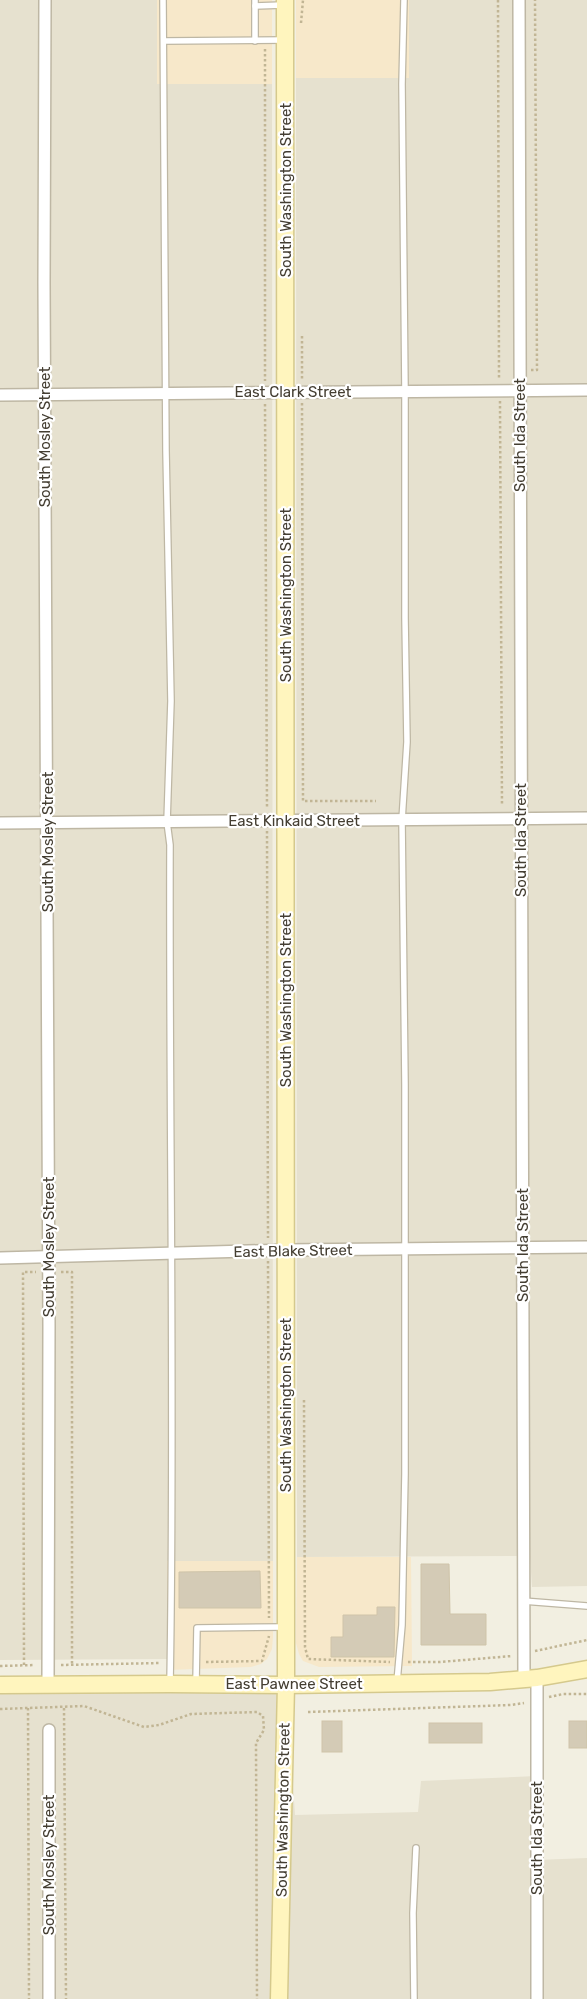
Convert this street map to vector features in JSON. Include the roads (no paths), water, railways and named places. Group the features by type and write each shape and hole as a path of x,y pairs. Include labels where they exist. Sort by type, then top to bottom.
{"street":[{"name":"South Mosley Street","path":"45,0 49,1258 48,1684"},
{"name":"South Ida Street","path":"519,0 524,1654 537,1700 537,1999"},
{"name":"South Washington Street","path":"279,1999 286,1685 286,821 294,392 285,3"},
{"name":"East Clark Street","path":"0,395 587,390"},
{"name":"East Kinkaid Street","path":"0,823 587,818"},
{"name":"East Blake Street","path":"0,1258 286,1250 587,1247"},
{"name":"East Pawnee Street","path":"0,1684 286,1685 490,1682 530,1679 587,1669"},
{"name":"South Mosley Street","path":"49,1730 49,1999"}],"lane":[{"path":"163,0 171,700 167,822 170,845 173,1420 170,1684"},
{"path":"396,1684 402,1625 405,1493 402,820 407,742 404,618 404,0"},
{"path":"255,40 255,3 285,3"},
{"path":"164,41 285,40"},
{"path":"524,1601 587,1606"},
{"path":"196,1684 197,1628 286,1627"},
{"path":"414,1999 413,1913 416,1848"}]}
